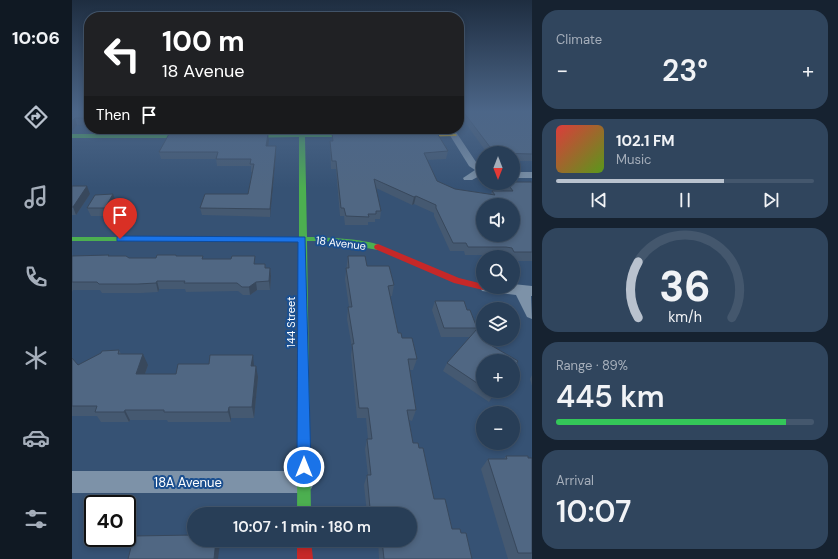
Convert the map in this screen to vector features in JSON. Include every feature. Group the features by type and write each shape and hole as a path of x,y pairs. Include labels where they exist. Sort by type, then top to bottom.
{"street":[{"name":"144 Street","path":"302,136 304,507"},
{"path":"455,136 472,164 476,167"},
{"path":"468,178 476,174"},
{"path":"520,174 532,175"},
{"name":"18 Avenue","path":"72,239 302,239 355,242 386,250 445,277 476,286"},
{"path":"526,291 532,313"},
{"name":"18A Avenue","path":"72,482 304,482"},
{"path":"304,547 305,559"}],"building":[{"path":"168,136 268,136 266,146 276,146 270,209 200,208 205,194 248,194 254,164 250,164 251,159 216,159 218,152 159,152"},
{"path":"332,136 439,136 448,151 424,153 437,181 455,189 495,195 492,191 520,190 520,182 532,182 532,252 520,252 520,250 513,250 512,248 506,247 468,247 466,243 453,243 436,208 436,205 374,179 381,211 376,211 376,214 368,214 369,217 346,216 344,208 341,208 336,161 332,161 330,141 333,141"},
{"path":"482,136 532,136 532,154 520,154 520,146 489,146"},
{"path":"72,186 87,186 73,207 72,207"},
{"path":"113,194 105,208 87,208 95,195"},
{"path":"109,255 108,256 126,256 129,258 156,258 157,255 203,256 202,259 231,259 232,256 255,256 254,264 265,264 265,268 270,268 269,281 256,282 249,287 242,287 237,283 184,283 185,281 157,281 156,283 138,284 72,282 72,256"},
{"path":"348,256 365,256 367,266 389,266 394,285 388,286 398,333 401,333 402,338 412,338 417,359 408,359 416,410 407,410 413,443 418,443 419,448 423,448 434,499 445,499 452,529 460,529 461,533 466,533 472,559 384,559 383,547 417,547 417,507 370,507 367,475 371,475 367,439 372,439 368,408 359,408 352,344 354,344 348,307 352,307 346,268 349,268"},
{"path":"435,301 464,301 467,310 470,310 476,328 444,328"},
{"path":"476,330 476,346 492,346 506,354 476,354 476,382 447,363"},
{"path":"119,350 118,354 143,354 136,374 176,374 178,364 209,364 210,355 253,355 251,366 256,366 252,407 229,407 228,412 164,412 164,410 125,410 124,412 95,412 97,406 72,406 72,358 78,365 101,353 102,351"},
{"path":"506,456 528,456 528,458 532,458 532,553 518,553 488,459 507,459"},
{"path":"187,535 187,547 215,547 214,559 128,559 131,547 136,547 136,536"}],"traffic: fast":[{"path":"302,136 304,507"},
{"path":"72,239 326,239 378,247"}],"traffic: jam":[{"path":"378,247 457,281 476,285"},
{"path":"304,547 305,559"}],"route":[{"path":"120,239 302,239 304,467"}]}
